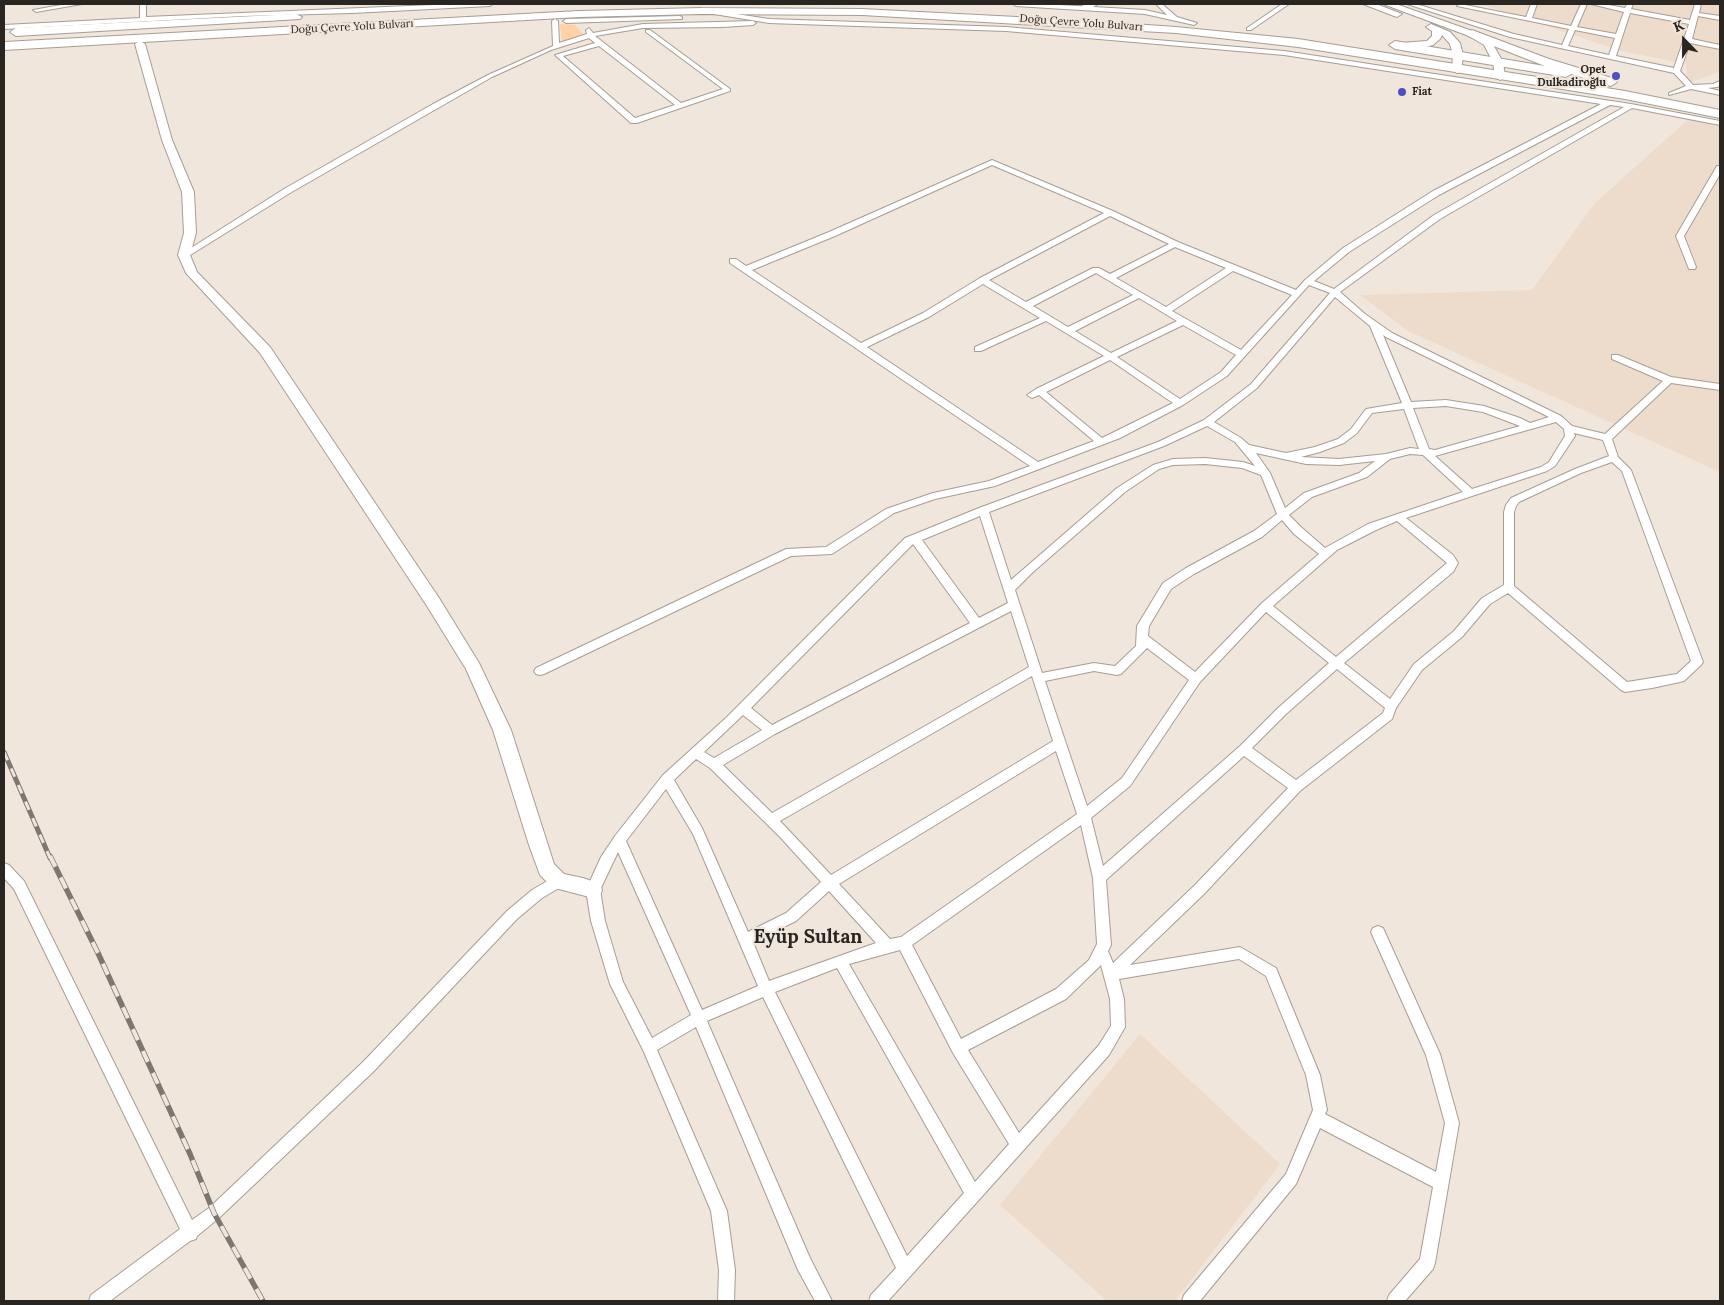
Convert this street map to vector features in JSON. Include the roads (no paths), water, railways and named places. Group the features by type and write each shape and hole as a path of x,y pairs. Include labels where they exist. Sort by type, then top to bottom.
{"highway":[{"name":"Doğu Çevre Yolu Bulvarı","path":"4,38 331,18 638,4"},
{"name":"Doğu Çevre Yolu Bulvarı","path":"858,4 1008,10 1194,23 1360,41"},
{"name":"Doğu Çevre Yolu Bulvarı","path":"4,46 701,11 767,16 962,16 1176,30 1312,45 1456,75 1500,82 1625,95 1720,114"},
{"path":"4,53 560,21 586,17"},
{"path":"4,32 255,18 331,18"},
{"path":"1472,34 1545,62 1611,82"},
{"path":"1385,44 1611,82 1720,104"}],"main road":[{"path":"1368,4 1436,28 1451,38 1458,55 1456,75"},
{"path":"1388,4 1472,34 1488,44 1498,62 1500,82"},
{"path":"1400,46 1418,46 1430,43 1437,37 1436,28"},
{"path":"140,44 167,140 188,192 190,233 184,255 192,273 265,350 433,602 473,667 502,730 547,869 559,881 593,890"}],"street":[{"path":"29,26 38,7 79,4"},
{"path":"143,4 143,20"},
{"path":"243,4 243,14"},
{"path":"255,18 490,4"},
{"path":"1016,4 1089,6 1145,12 1194,23"},
{"path":"1159,4 1174,19"},
{"path":"1248,29 1286,4"},
{"path":"1410,4 1512,36 1612,56 1676,72 1691,86 1720,93"},
{"path":"1528,19 1534,4"},
{"path":"1565,46 1575,28 1584,4"},
{"path":"1594,4 1629,7 1694,23"},
{"path":"1676,72 1694,23 1698,4"},
{"path":"1450,18 1460,5 1620,37"},
{"path":"1612,56 1629,7"},
{"path":"4,27 243,14 352,11"},
{"path":"1696,14 1720,18"},
{"path":"680,106 590,35 586,17 767,16"},
{"path":"184,255 280,196 436,106 490,76 556,46 590,35 643,26 723,26 767,16"},
{"path":"556,46 560,21"},
{"path":"600,44 558,55 634,121 728,90 648,32"},
{"path":"1688,40 1720,47"},
{"path":"1500,82 1720,123"},
{"path":"1671,94 1691,86 1715,86 1720,83"},
{"path":"540,671 790,552 828,551 890,511 933,496 990,484 1117,436 1180,403 1224,374 1296,294 1346,250 1436,193 1608,103"},
{"path":"726,1301 727,1270 719,1211 649,1047 617,984 598,922 593,890 606,861 619,840 667,780 743,708 909,541 983,510 1161,444 1207,422 1254,386 1334,292 1437,217 1632,106"},
{"path":"746,270 832,234 992,162 1110,213 1175,244 1296,294"},
{"path":"1692,267 1680,236 1720,168"},
{"path":"860,347 926,315 983,280 1110,213"},
{"path":"1109,278 1175,244"},
{"path":"733,261 1037,466"},
{"path":"1167,310 1232,268"},
{"path":"1026,306 1096,270 1242,355"},
{"path":"983,280 1110,356 1180,403"},
{"path":"1308,282 1334,292 1372,324 1389,335 1558,418 1569,428 1607,438"},
{"path":"1068,331 1139,294"},
{"path":"978,349 1046,318"},
{"path":"1101,442 1036,393 1184,321"},
{"path":"1372,324 1383,343 1426,453 1470,493"},
{"path":"1615,357 1669,380 1720,387"},
{"path":"1607,438 1669,380"},
{"path":"1284,457 1316,450 1341,440 1354,431 1362,417 1369,411 1408,406 1446,403 1484,409 1517,420 1528,426"},
{"path":"770,821 1036,674 1094,667 1117,671 1141,648 1143,626 1167,586 1190,571 1258,534 1308,496 1362,475 1387,457 1397,453 1410,451 1435,453 1558,418"},
{"path":"1207,422 1238,440 1246,448 1265,473 1283,515 1298,531 1324,553"},
{"path":"649,1047 699,1018 766,989 840,961 887,946 904,943 1084,816 1126,782 1196,679 1266,606 1324,553 1372,527 1398,517 1544,469 1552,464 1570,436 1569,428"},
{"path":"1607,438 1614,458 1626,470 1697,662 1680,678 1625,687 1509,587 1509,512 1515,500 1578,471 1614,458"},
{"path":"1246,448 1306,461 1340,462 1387,457"},
{"path":"1009,589 1029,568 1121,490 1156,467 1173,462 1205,461 1243,465 1265,473"},
{"path":"958,1048 1061,994 1094,964 1104,945 1099,878 1090,834 983,510"},
{"path":"1099,878 1244,749 1282,711 1335,664 1449,569 1452,563 1450,558 1398,517"},
{"path":"915,538 978,624"},
{"path":"1112,974 1200,888 1296,787 1388,716 1391,707 1418,667 1458,634 1486,601 1509,587"},
{"path":"714,764 771,731 1014,605"},
{"path":"1266,606 1335,664 1391,707"},
{"path":"1142,638 1196,679"},
{"path":"743,708 771,731"},
{"path":"746,939 791,917 829,883 1059,743"},
{"path":"1244,749 1296,787"},
{"path":"696,753 714,764 784,833 887,946"},
{"path":"667,780 698,832 746,939 766,989 905,1269"},
{"path":"619,840 699,1018 804,1264 824,1301"},
{"path":"4,869 19,885 190,1233"},
{"path":"97,1301 190,1233 214,1213 369,1066 512,915 537,894 559,881"},
{"path":"1378,932 1433,1054 1452,1123 1427,1263 1395,1301"},
{"path":"904,943 958,1048 1018,1144"},
{"path":"878,1301 1104,1050 1118,1027 1117,999 1112,974 1101,950"},
{"path":"1112,974 1240,953 1271,972 1313,1075 1320,1110 1291,1179 1190,1301"},
{"path":"840,961 974,1195"},
{"path":"1317,1118 1440,1182"}],"railway":[{"path":"4,752 50,858"},
{"path":"50,856 98,953 190,1154 214,1213 263,1301"}],"place":[{"name":"Opet Dulkadiroğlu","path":"1616,76"},
{"name":"Fiat","path":"1402,92"}],"district":[{"name":"Eyüp Sultan","path":"808,938"}]}
